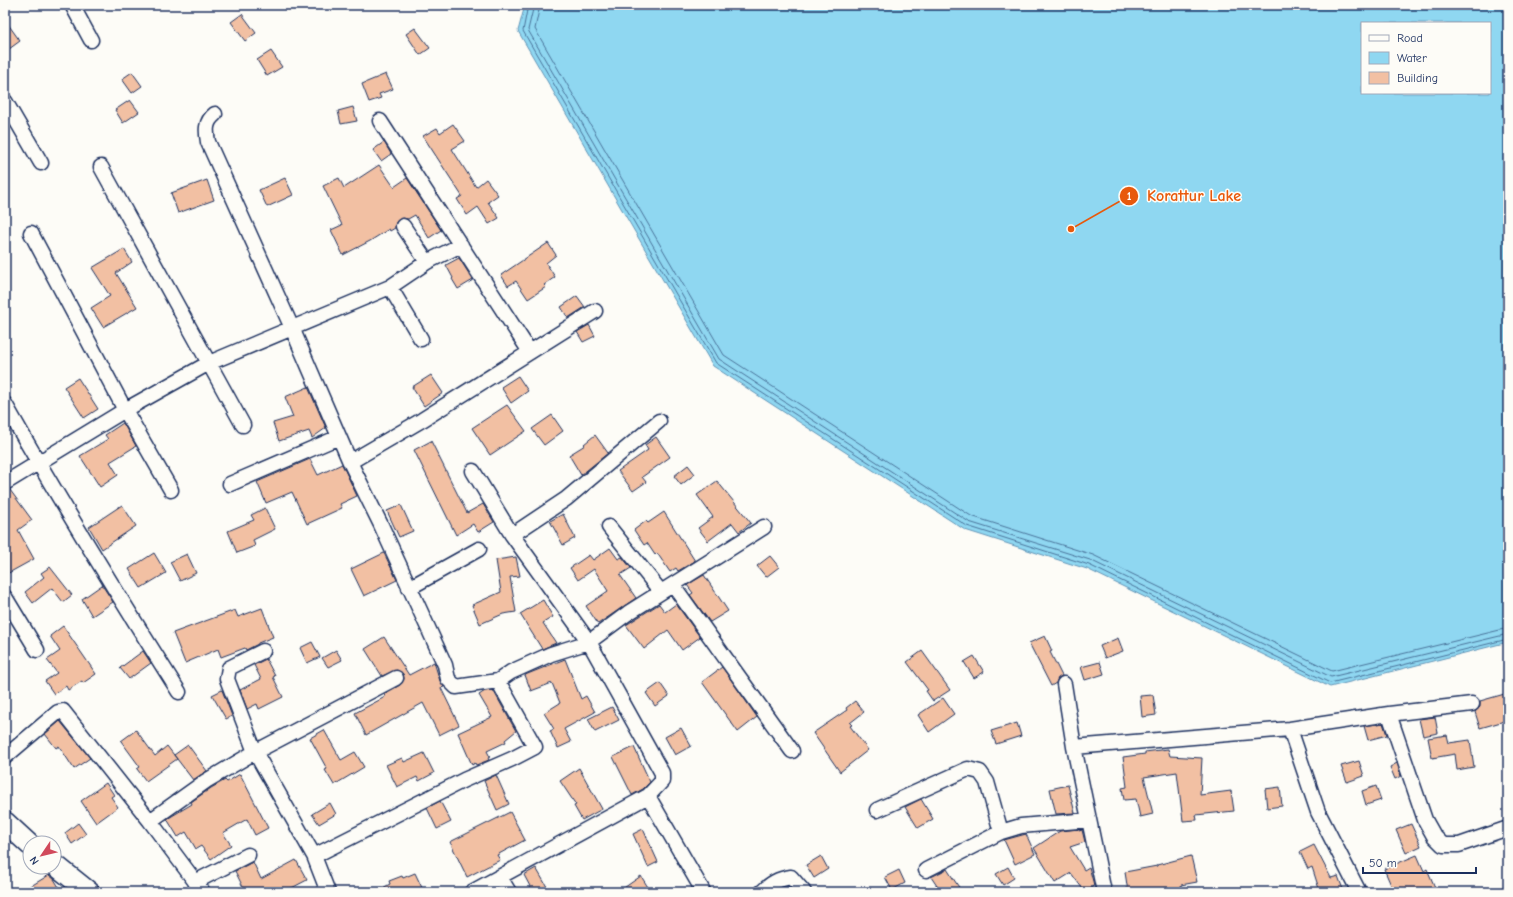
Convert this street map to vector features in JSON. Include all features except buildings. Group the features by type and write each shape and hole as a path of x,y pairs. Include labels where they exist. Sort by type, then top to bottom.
{"main road":[{"path":"5,822 22,838"},
{"path":"62,870 89,892"}],"street":[{"path":"72,5 91,40"},
{"path":"5,101 41,163"},
{"path":"215,114 209,119 207,125 206,133 208,142 292,328 350,462 445,665 448,679 456,687 498,681 511,672 545,657 589,642 628,613 764,527"},
{"path":"380,121 530,352"},
{"path":"101,167 243,425"},
{"path":"403,226 427,262"},
{"path":"31,233 125,410 171,490"},
{"path":"5,483 125,410 209,363 390,287 427,262 461,245"},
{"path":"390,287 421,339"},
{"path":"350,462 422,420 595,311"},
{"path":"5,404 97,563 179,692"},
{"path":"512,535 566,499 659,421"},
{"path":"230,484 339,437"},
{"path":"472,892 648,796 662,781 662,773 589,642 512,535 473,471"},
{"path":"609,527 667,589 792,751"},
{"path":"409,588 479,549"},
{"path":"5,597 36,650"},
{"path":"263,651 229,668 227,679 255,752 314,856 328,892"},
{"path":"150,821 206,780 255,752 396,678"},
{"path":"314,856 464,780 535,747 498,681"},
{"path":"1064,684 1074,747 1102,891"},
{"path":"1074,747 1290,728 1472,704"},
{"path":"5,757 58,712 63,711 150,821 199,887 248,855"},
{"path":"1389,714 1425,820 1434,836 1443,845 1459,845 1508,828"},
{"path":"1290,728 1318,812 1359,892"},
{"path":"878,810 968,769 980,772 987,782 1001,832"},
{"path":"648,796 703,891"},
{"path":"926,870 1001,832 1021,826 1089,820"},
{"path":"762,892 771,883 782,878 791,877 804,892"},
{"path":"500,878 509,892"}],"water":[{"path":"525,5 1508,5 1508,642 1330,687 1087,569 965,530 713,366 518,31"}],"place":[{"name":"Korattur Lake","path":"1071,229"}]}
